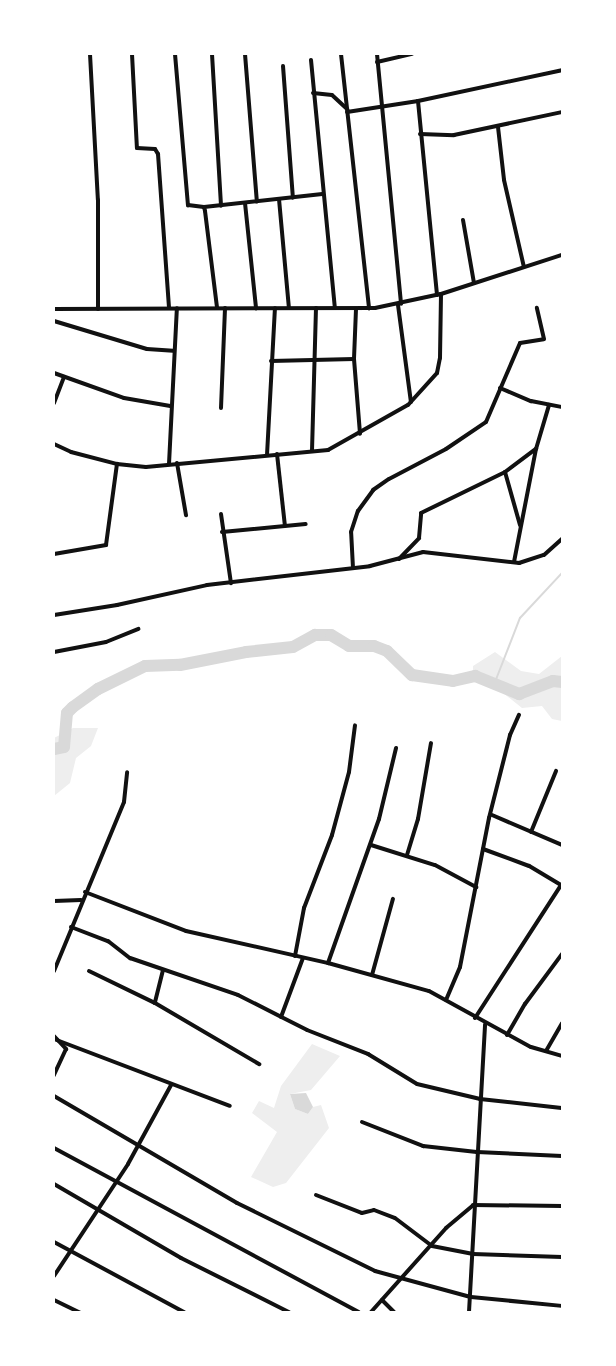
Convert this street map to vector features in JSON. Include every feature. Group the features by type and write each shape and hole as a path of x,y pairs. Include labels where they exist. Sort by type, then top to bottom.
{"street":[{"path":"90,54 98,200 98,309"},
{"path":"132,54 137,148 155,149 158,154 169,308"},
{"path":"175,54 188,206 204,208 322,194"},
{"path":"212,54 221,206"},
{"path":"245,54 257,202"},
{"path":"341,54 369,308"},
{"path":"377,54 411,402"},
{"path":"377,62 412,54"},
{"path":"311,60 322,194 336,308"},
{"path":"283,66 293,198"},
{"path":"347,111 381,108 418,101 562,70"},
{"path":"314,93 332,95 347,111"},
{"path":"54,444 71,452 117,464 146,467 312,452 328,450 360,434 411,402 437,373 440,358 439,294 420,134 418,101"},
{"path":"420,134 454,135 562,112"},
{"path":"498,127 504,180 524,267"},
{"path":"279,199 289,308"},
{"path":"245,203 256,308"},
{"path":"204,208 217,307"},
{"path":"463,220 474,283"},
{"path":"54,310 217,307 369,308 400,304 439,294 562,254"},
{"path":"169,464 170,406 176,308"},
{"path":"221,408 225,308"},
{"path":"267,455 274,308"},
{"path":"312,452 316,308"},
{"path":"353,568 354,521 374,490 486,422 520,343 544,339 537,308"},
{"path":"356,309 354,359 360,434"},
{"path":"54,321 147,349 173,351"},
{"path":"271,361 354,359"},
{"path":"54,373 124,398 170,406"},
{"path":"54,403 64,377"},
{"path":"500,388 549,405 562,407"},
{"path":"514,562 520,525 530,489 536,449 549,405"},
{"path":"398,560 419,538 421,513 505,472 536,449"},
{"path":"277,454 285,526"},
{"path":"177,463 186,515"},
{"path":"54,554 106,545 117,464"},
{"path":"505,472 520,525"},
{"path":"221,514 222,532 231,583"},
{"path":"222,532 306,524"},
{"path":"54,615 231,583 353,568 398,560 423,552 514,562 544,555 562,539"},
{"path":"54,652 106,642 138,629"},
{"path":"446,1000 460,967 483,849 507,746 519,715"},
{"path":"295,956 304,908 332,835 349,772 355,725"},
{"path":"408,855 418,819 431,743"},
{"path":"328,963 371,845 396,748"},
{"path":"531,832 556,771"},
{"path":"54,971 85,892 124,802 127,772"},
{"path":"492,815 562,845"},
{"path":"371,845 408,855 452,873 476,887"},
{"path":"475,1018 561,885 529,866 483,849"},
{"path":"85,892 186,931 328,963 429,991 484,1024 562,1056"},
{"path":"372,975 394,899"},
{"path":"54,901 82,900"},
{"path":"71,926 108,941 130,958 238,995 281,1018 368,1054 417,1084 480,1099 562,1108"},
{"path":"507,1035 525,1004 562,954"},
{"path":"281,1018 303,958"},
{"path":"155,1003 163,970"},
{"path":"89,971 155,1003 260,1064"},
{"path":"546,1051 562,1023"},
{"path":"469,1312 473,1254 473,1205 484,1024"},
{"path":"54,1076 66,1052 55,1038"},
{"path":"55,1038 171,1085 230,1106"},
{"path":"54,1276 99,1210 140,1144 171,1085"},
{"path":"54,1096 140,1144 237,1203 375,1271 471,1297 562,1306"},
{"path":"362,1122 423,1146 477,1152 562,1156"},
{"path":"54,1148 359,1312"},
{"path":"54,1184 181,1258 289,1312"},
{"path":"316,1195 362,1212 374,1210 395,1218 432,1246 473,1254 562,1258"},
{"path":"371,1312 432,1246 446,1228 473,1205 562,1206"},
{"path":"54,1242 184,1312"},
{"path":"54,1300 78,1312"},
{"path":"382,1300 394,1312"}],"shaded area":[{"path":"495,652 521,671 539,674 562,656 562,721 552,719 542,706 522,708 497,688 473,681 473,666"},
{"path":"73,728 98,728 91,746 76,758 70,783 54,796 54,738"},
{"path":"312,1044 340,1056 311,1090 290,1094 295,1109 308,1114 313,1107 321,1105 329,1128 286,1183 273,1187 251,1177 277,1132 252,1113 259,1101 274,1108 281,1086"},
{"path":"306,1093 313,1107 308,1114 295,1109 290,1094"}],"waterway":[{"path":"495,682 520,618 562,573"},
{"path":"54,749 64,747 67,713 73,707 98,689 145,666 180,665 246,652 293,647 315,635 331,635 349,646 374,646 387,651 412,675 453,681 475,676 519,694 553,681 562,682"}]}
